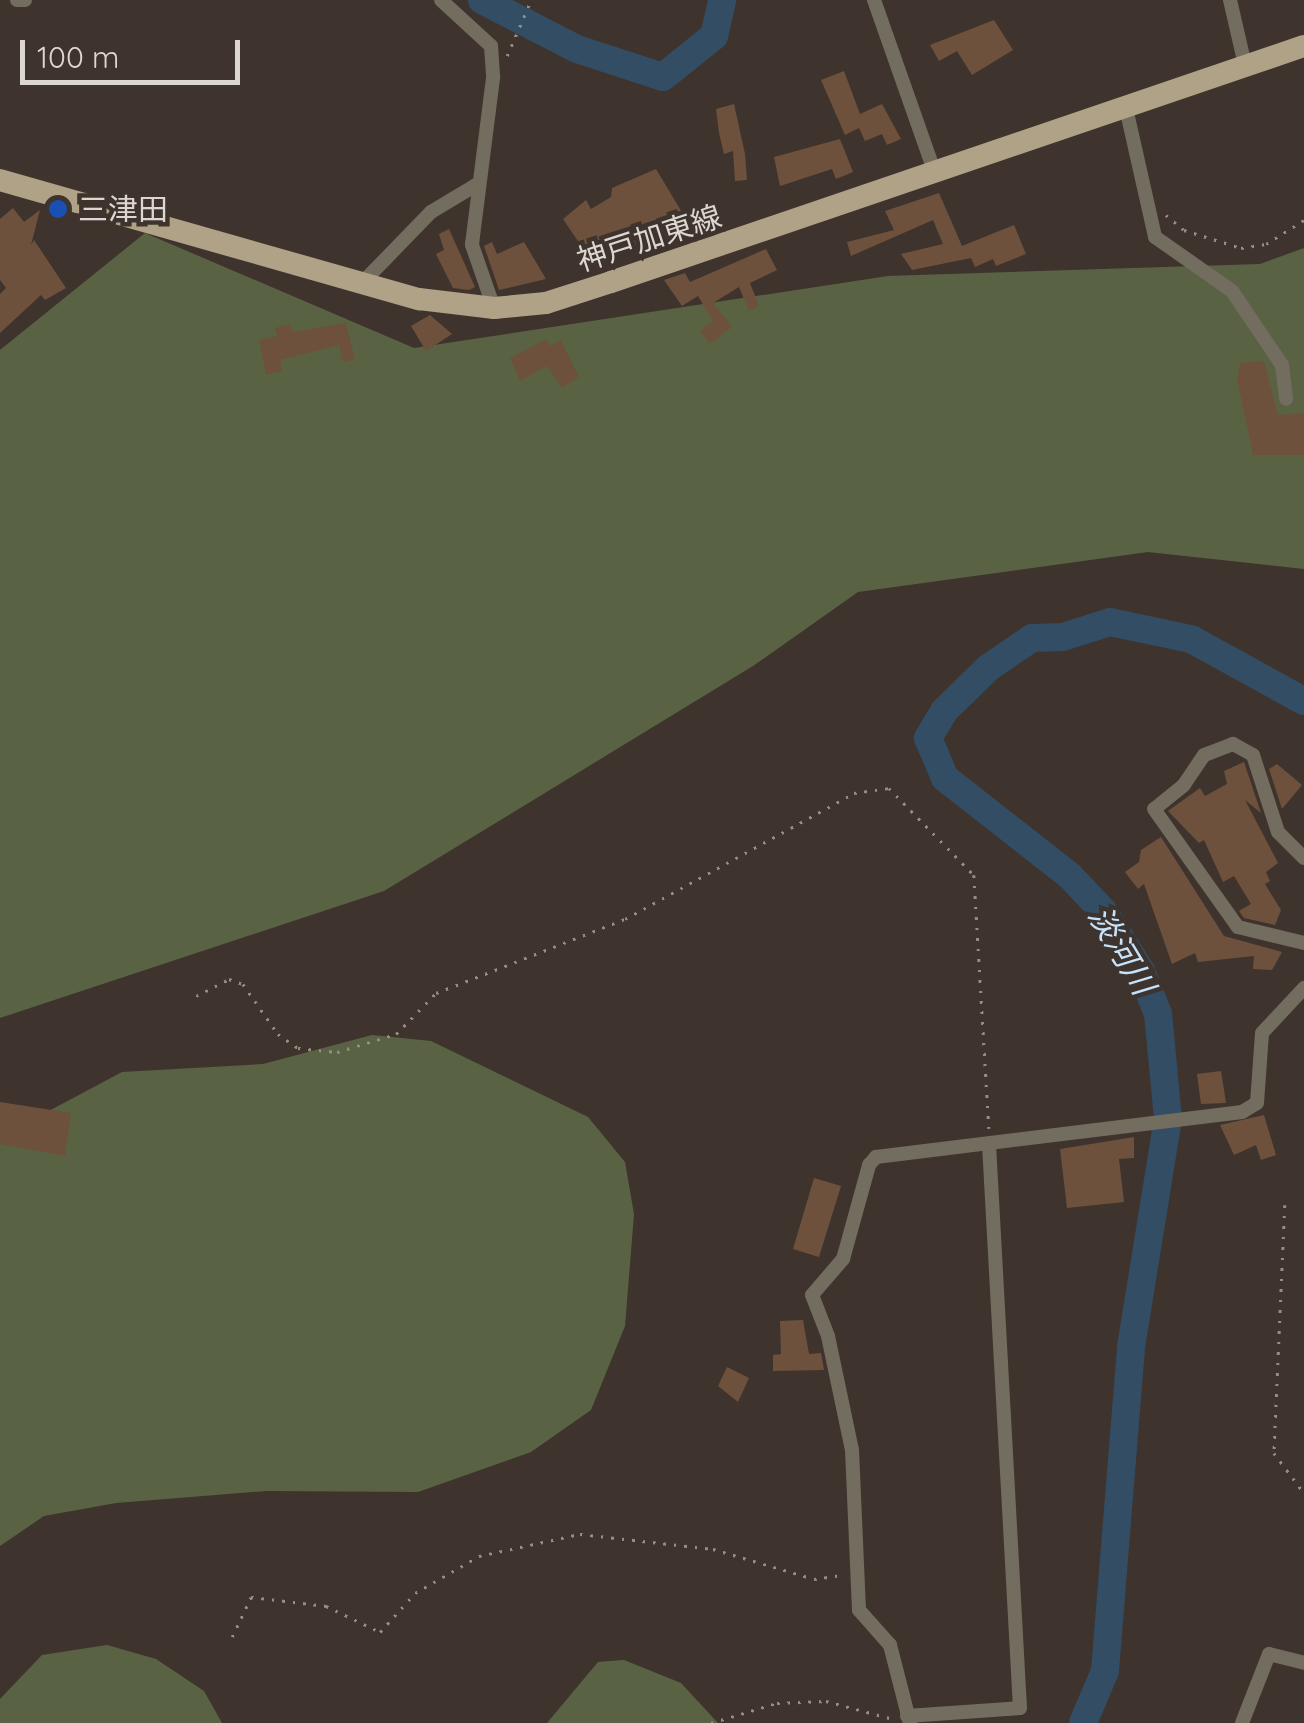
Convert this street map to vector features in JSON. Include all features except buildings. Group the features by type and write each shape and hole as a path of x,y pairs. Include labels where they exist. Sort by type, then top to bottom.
{"main road":[{"name":"神戸加東線","path":"0,180 419,298 494,308 546,303 1304,46"}],"street":[{"path":"17,0 25,0"},
{"path":"441,0 490,46 493,78 476,185 472,245 494,308"},
{"path":"874,0 935,173"},
{"path":"1230,0 1246,65"},
{"path":"1126,108 1155,237 1232,291 1282,366 1286,398"},
{"path":"363,282 431,212 476,185"},
{"path":"1304,858 1278,832 1253,755 1233,744 1204,755 1184,785 1154,809 1238,927 1304,942"},
{"path":"990,1144 1020,1708 908,1720 890,1646 859,1610 852,1574 852,1450 828,1336 812,1296 843,1259 863,1178 876,1157 990,1144 1136,1129 1201,1120 1257,1103 1262,1033 1304,988"},
{"path":"1242,1723 1269,1654 1304,1663"}],"path":[{"path":"493,78 531,0"},
{"path":"1148,204 1184,230 1241,248 1266,244 1304,220"},
{"path":"196,996 230,979 242,984 278,1034 298,1048 337,1052 396,1034 436,994 625,919 854,793 889,788 974,875 990,1144"},
{"path":"1286,1205 1274,1453 1304,1493"},
{"path":"232,1637 251,1597 326,1606 380,1632 415,1592 479,1556 580,1534 713,1549 814,1579 852,1574"},
{"path":"710,1723 778,1704 826,1701 884,1718 908,1720"}],"green space":[{"path":"145,233 414,348 888,276 1260,264 1304,248 1304,569 1148,552 858,592 753,666 384,891 0,1018 0,350"},
{"path":"372,1035 431,1041 588,1117 625,1162 634,1214 625,1326 591,1410 531,1452 418,1492 267,1491 116,1503 44,1516 0,1546 0,1137 122,1072 263,1064"},
{"path":"107,1645 156,1659 204,1691 222,1723 0,1723 0,1699 42,1655"},
{"path":"624,1660 681,1683 718,1723 547,1723 598,1662"}],"waterway":[{"path":"482,0 577,49 663,77 714,36 722,0"},
{"name":"淡河川","path":"1083,1723 1105,1671 1131,1347 1168,1119 1158,1014 1141,971 1103,911 1070,876 945,778 928,738 944,711 988,668 1032,638 1063,637 1110,622 1191,639 1304,701"}],"place":[{"name":"三津田","path":"58,209"}]}
